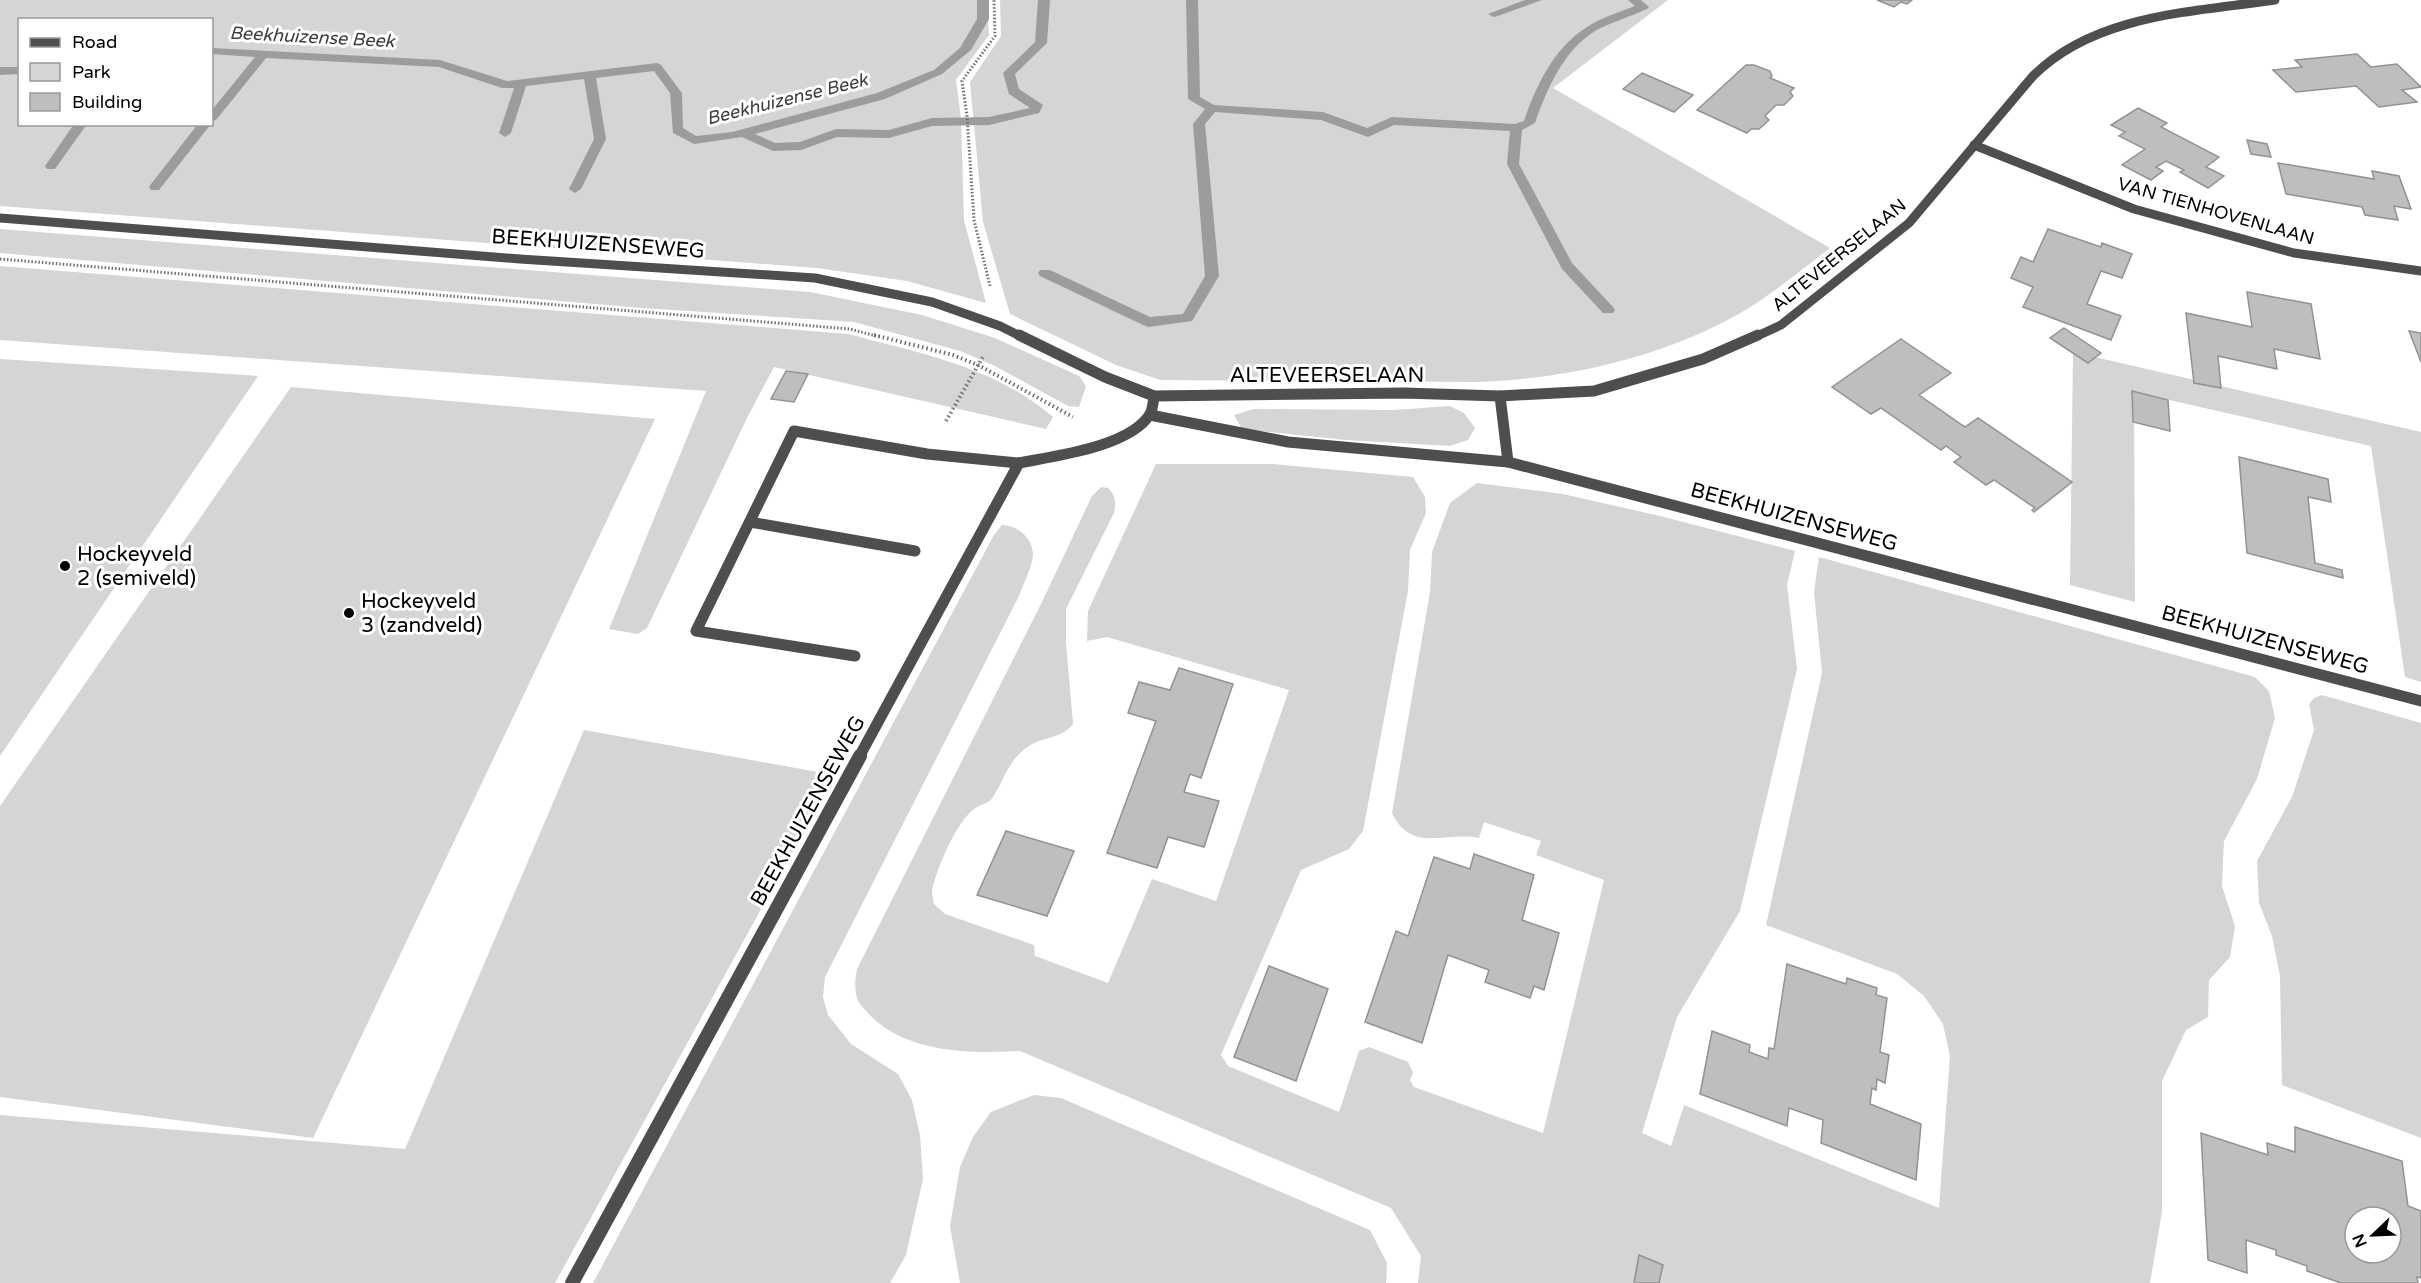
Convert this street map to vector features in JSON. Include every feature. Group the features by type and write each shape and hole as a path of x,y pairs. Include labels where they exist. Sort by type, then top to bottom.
{"street":[{"name":"ALTEVEERSELAAN","path":"1154,396 1404,393 1500,396 1594,391 1703,359 1781,325 1909,223 2033,76 2054,58 2109,30 2145,21 2275,0"},
{"name":"VAN TIENHOVENLAAN","path":"1974,145 2146,212 2294,253 2421,271"},
{"name":"BEEKHUIZENSEWEG","path":"0,218 531,260 814,278 932,302 1000,326 1105,377 1154,396"},
{"path":"855,657 696,631 794,431 927,454 1019,463 1090,449 1134,430 1150,414 1154,396"},
{"path":"1500,396 1508,462"},
{"name":"BEEKHUIZENSEWEG","path":"1150,414 1288,442 1508,462 2421,701"},
{"name":"BEEKHUIZENSEWEG","path":"572,1283 1019,463"},
{"path":"750,522 915,551"}],"path":[{"path":"927,454 1000,326 974,219 968,126 962,81 994,36 994,0"},
{"path":"0,259 639,313 850,328 953,355 978,365 1075,418"}],"green space":[{"path":"0,0 987,0 989,35 956,80 961,119 964,220 986,303 907,281 817,268 0,206"},
{"path":"1000,0 1668,0 1553,88 1830,248 1761,300 1707,330 1644,354 1578,371 1477,382 1160,380 1116,365 1010,314 983,222 970,82 1001,36"},
{"path":"0,229 810,292 922,315 995,338 1079,376 1086,386 1079,407 1068,406 995,366 960,351 854,322 642,308 0,253"},
{"path":"0,266 848,334 929,355 982,374 1007,386 1053,417 1046,429 774,367 748,416 647,628 638,634 609,629 706,391 0,340"},
{"path":"2073,352 2421,432 2421,682 2405,677 2371,446 2134,392 2135,602 2070,585"},
{"name":"Hockeyveld 2 (semiveld)","path":"0,359 258,376 0,756"},
{"name":"Hockeyveld 3 (zandveld)","path":"291,387 655,419 313,1138 0,1097 0,806"},
{"path":"1450,406 1464,413 1475,428 1468,440 1450,446 1346,440 1242,429 1234,415 1254,409 1394,410"},
{"path":"1156,464 1272,464 1413,477 1425,497 1426,513 1410,550 1408,591 1363,831 1349,849 1301,870 1221,1055 1228,1066 1339,1112 1359,1051 1369,1047 1408,1062 1413,1073 1410,1080 1414,1087 1543,1133 1604,880 1536,855 1541,841 1484,822 1479,838 1419,837 1400,826 1392,813 1430,592 1432,552 1450,503 1477,483 1563,494 1795,551 1787,585 1797,669 1740,911 1677,1017 1642,1133 1671,1146 1684,1105 1939,1208 1950,1056 1943,1024 1924,996 1897,974 1766,925 1822,673 1814,592 1819,557 2255,677 2269,691 2275,718 2257,779 2224,841 2222,886 2235,926 2230,957 2209,980 2208,1017 2186,1030 2162,1081 2162,1212 2150,1283 1418,1283 1421,1256 1391,1208 1020,1051 980,1052 938,1048 899,1036 882,1026 858,1001 855,985 857,969 1041,604 1092,496 1101,487 1108,488 1113,494 1114,513 1066,609 1066,642 1073,724 1062,733 1032,744 1020,753 991,799 967,815 949,844 939,867 932,888 934,904 945,914 1034,945 1035,956 1108,983 1152,879 1216,901 1289,690 1107,637 1087,641 1088,611"},
{"path":"1002,525 1019,530 1030,544 1033,555 1027,576 1019,596 825,977 823,997 828,1015 851,1044 898,1074 912,1100 920,1135 923,1179 906,1255 890,1283 593,1283 994,535"},
{"path":"2322,695 2421,723 2421,1138 2282,1085 2280,976 2272,936 2259,903 2257,861 2292,797 2314,730 2309,704 2314,698"},
{"path":"584,730 835,775 555,1283 0,1283 0,1115 405,1149"},
{"path":"1034,1095 1061,1098 1370,1230 1387,1263 1386,1283 960,1283 950,1226 960,1167 973,1137 991,1112"}],"building":[{"path":"1877,0 1912,0 1907,4 1901,2 1894,7"},
{"path":"2357,54 2371,67 2397,64 2421,87 2402,90 2417,102 2379,107 2356,86 2296,92 2273,70 2302,67 2295,60"},
{"path":"1746,65 1754,65 1770,71 1772,76 1770,78 1794,88 1790,92 1793,96 1784,105 1776,105 1765,116 1769,120 1759,129 1751,129 1747,133 1697,110"},
{"path":"1642,73 1693,95 1674,112 1623,89"},
{"path":"2138,108 2167,123 2161,127 2219,157 2206,167 2224,176 2208,188 2180,172 2184,170 2166,161 2156,167 2163,171 2151,180 2122,165 2145,149 2119,136 2125,132 2111,125"},
{"path":"2247,140 2267,144 2271,157 2251,154"},
{"path":"2278,163 2374,179 2372,171 2399,176 2411,209 2394,206 2398,220 2365,215 2362,207 2286,194"},
{"path":"2048,229 2101,247 2102,243 2132,254 2122,278 2101,271 2087,304 2121,316 2111,340 2023,307 2033,287 2011,278 2021,257 2033,262"},
{"path":"2247,292 2311,304 2320,359 2274,349 2277,369 2218,356 2221,388 2194,383 2186,313 2252,327"},
{"path":"2064,328 2101,353 2088,363 2050,338"},
{"path":"2409,331 2421,333 2421,362"},
{"path":"1901,339 1951,373 1919,395 1965,427 1978,418 2072,482 2034,512 2032,510 2035,508 1994,480 1986,485 1954,462 1961,457 1946,446 1941,450 1881,408 1871,414 1832,387"},
{"path":"786,371 808,374 794,402 771,399"},
{"path":"2132,391 2168,400 2170,431 2133,422"},
{"path":"2239,457 2328,479 2331,502 2308,497 2315,563 2342,570 2343,578 2247,553"},
{"path":"1179,668 1233,684 1201,778 1190,774 1184,792 1219,801 1204,847 1168,837 1157,868 1107,853 1156,721 1128,713 1139,682 1170,690"},
{"path":"1006,831 1074,851 1047,916 977,895"},
{"path":"1474,854 1534,875 1522,920 1559,933 1544,990 1534,986 1530,998 1485,982 1489,970 1448,955 1422,1043 1365,1022 1396,931 1408,936 1434,857 1470,869"},
{"path":"1787,964 1846,984 1847,978 1877,988 1876,995 1887,998 1880,1052 1889,1055 1885,1083 1877,1079 1876,1090 1872,1088 1870,1104 1921,1124 1916,1180 1821,1143 1823,1120 1789,1108 1787,1126 1700,1094 1712,1031 1750,1045 1749,1052 1768,1059 1769,1048 1774,1049"},
{"path":"1269,966 1328,989 1296,1081 1234,1057"},
{"path":"2295,1127 2402,1161 2408,1206 2421,1211 2421,1278 2417,1277 2418,1283 2341,1283 2307,1271 2307,1266 2276,1255 2276,1250 2246,1240 2247,1273 2208,1260 2201,1133 2268,1155 2267,1143 2295,1152"},
{"path":"1639,1255 1663,1265 1659,1283 1634,1283"}],"waterway":[{"name":"Beekhuizense Beek","path":"743,133 881,96 938,72 965,50 983,19 983,0"},
{"path":"743,133 773,147 801,146 836,133 889,134 932,122 989,121 1035,110 1037,105 1013,91 1009,73 1041,43 1044,0"},
{"path":"1192,0 1194,99 1212,108"},
{"path":"1494,14 1536,0"},
{"path":"1516,128 1529,123 1551,72 1567,50 1594,27 1643,7 1634,0"},
{"name":"Beekhuizense Beek","path":"213,51 440,64 506,85 521,83"},
{"path":"213,116 263,54"},
{"name":"Beekhuizense Beek","path":"589,75 657,67 676,93 677,130 694,140 743,133"},
{"name":"Beekhuizense Beek","path":"0,71 18,70"},
{"name":"Beekhuizense Beek","path":"521,83 589,75"},
{"path":"575,189 600,139 589,75"},
{"path":"505,133 521,83"},
{"path":"1045,273 1148,322 1187,318 1212,276 1199,124 1212,108"},
{"path":"1212,108 1323,116 1368,133 1392,121 1516,128"},
{"path":"51,166 80,126"},
{"path":"155,187 203,126"},
{"path":"1516,128 1513,164 1567,266 1608,310"}],"place":[{"name":"Hockeyveld 2 (semiveld)","path":"65,566"},
{"name":"Hockeyveld 3 (zandveld)","path":"349,613"}]}
